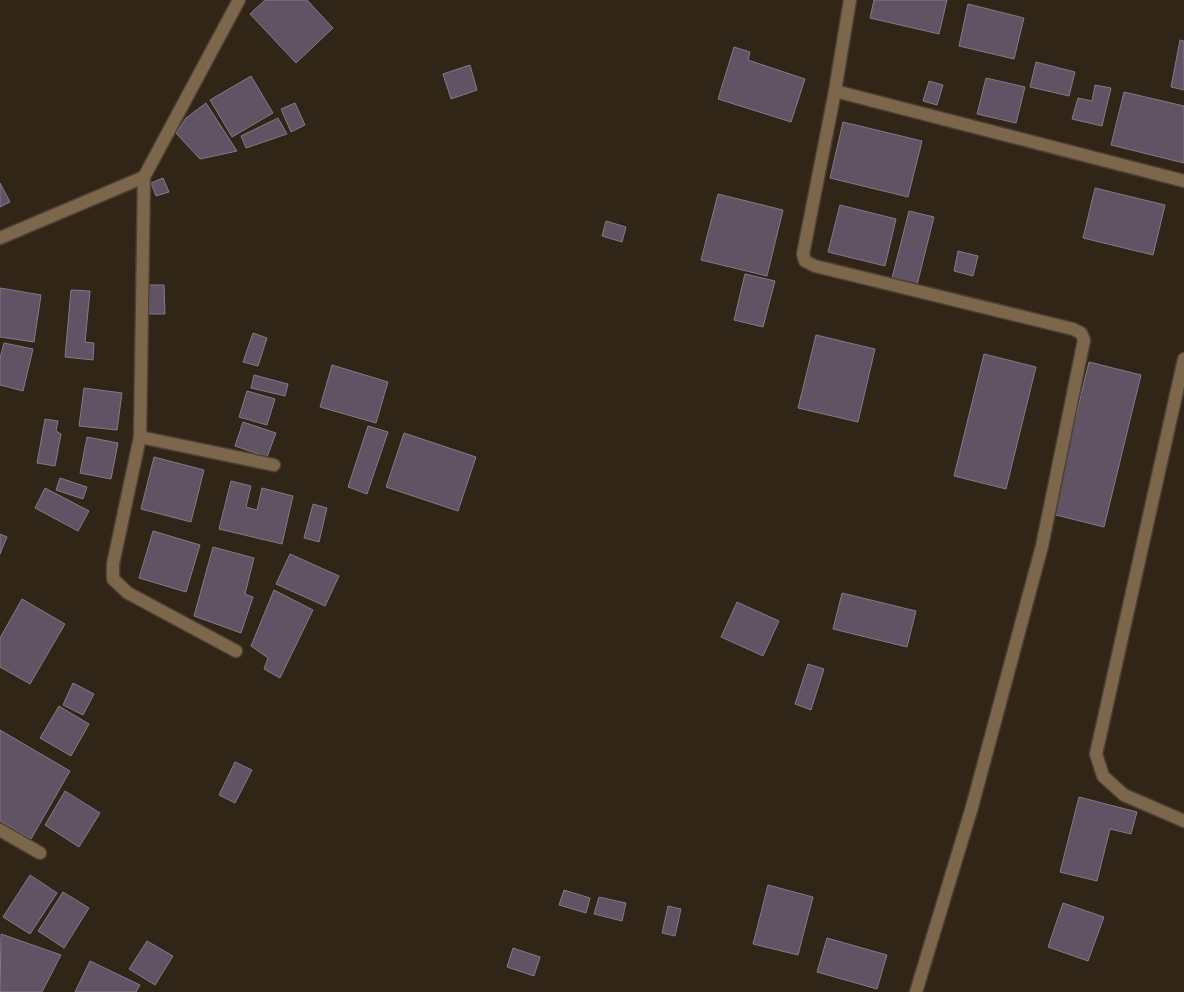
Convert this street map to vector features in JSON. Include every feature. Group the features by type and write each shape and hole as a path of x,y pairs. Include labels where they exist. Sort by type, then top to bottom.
{"street":[{"path":"236,651 128,594 113,579 114,564 140,437 144,177 239,0"},
{"path":"850,0 835,91 803,254 805,261 815,266 1073,329 1084,340 1039,555 972,807 916,992"},
{"path":"835,91 1184,181"},
{"path":"0,238 144,177"},
{"path":"1184,359 1180,400 1096,754 1103,776 1124,795 1184,821"},
{"path":"140,437 274,465"},
{"path":"0,830 40,853"}],"building":[{"path":"265,0 307,0 333,28 296,63 250,14"},
{"path":"874,0 947,0 939,34 870,18"},
{"path":"968,4 1024,18 1014,59 959,46"},
{"path":"1180,40 1184,41 1184,90 1171,87"},
{"path":"734,47 750,52 748,60 805,79 791,122 718,99"},
{"path":"1036,62 1075,72 1069,96 1030,87"},
{"path":"470,65 477,90 451,99 443,74"},
{"path":"251,76 273,113 232,137 210,100"},
{"path":"986,78 1025,87 1016,123 977,114"},
{"path":"929,81 943,85 937,105 923,101"},
{"path":"1095,85 1111,88 1102,126 1072,119 1078,98 1092,101"},
{"path":"1124,92 1184,106 1184,163 1111,145"},
{"path":"206,103 237,151 200,159 176,133 186,118"},
{"path":"295,103 305,125 291,132 281,109"},
{"path":"278,118 287,134 246,148 241,136"},
{"path":"843,122 922,141 908,197 830,178"},
{"path":"163,178 169,192 156,196 151,183"},
{"path":"0,183 10,202 0,207"},
{"path":"1095,188 1165,205 1153,255 1083,238"},
{"path":"718,194 783,210 767,276 701,260"},
{"path":"840,205 896,219 885,266 828,252"},
{"path":"909,211 934,217 917,285 892,278"},
{"path":"606,221 626,227 622,242 602,236"},
{"path":"958,251 978,256 973,276 954,271"},
{"path":"745,274 775,281 763,327 734,320"},
{"path":"149,285 164,285 165,314 149,314"},
{"path":"0,288 41,295 34,342 0,337"},
{"path":"71,290 90,291 85,342 94,343 93,360 65,357"},
{"path":"253,333 267,338 258,366 243,362"},
{"path":"816,335 875,349 858,422 798,408"},
{"path":"4,343 33,349 23,391 0,385 0,358"},
{"path":"984,354 1036,367 1006,489 954,476"},
{"path":"1089,362 1141,375 1104,527 1052,514"},
{"path":"332,365 388,382 376,423 320,407"},
{"path":"254,375 288,384 285,396 251,388"},
{"path":"84,388 122,393 117,430 79,426"},
{"path":"247,391 275,399 267,425 239,417"},
{"path":"45,419 58,421 56,431 61,434 55,466 37,463"},
{"path":"243,422 276,433 267,457 235,446"},
{"path":"368,426 388,432 367,494 348,487"},
{"path":"404,433 476,457 458,511 386,487"},
{"path":"87,437 118,443 111,479 80,473"},
{"path":"154,457 204,470 191,522 141,509"},
{"path":"60,478 87,487 83,499 56,490"},
{"path":"231,481 251,486 246,507 257,510 262,488 293,496 282,544 219,529"},
{"path":"45,488 89,511 78,531 35,508"},
{"path":"313,504 327,508 319,542 304,538"},
{"path":"153,531 200,545 186,592 139,578"},
{"path":"0,534 7,537 0,554"},
{"path":"213,547 254,558 245,594 253,597 241,633 194,616"},
{"path":"290,554 339,576 325,606 276,584"},
{"path":"274,590 313,610 280,678 264,669 268,658 251,646"},
{"path":"842,593 916,611 907,647 833,629"},
{"path":"22,599 65,624 30,684 0,667 0,638"},
{"path":"737,602 779,621 763,656 721,637"},
{"path":"808,664 824,669 811,710 795,704"},
{"path":"73,683 94,694 83,715 63,705"},
{"path":"59,706 89,724 71,756 40,738"},
{"path":"0,730 70,771 31,839 0,821"},
{"path":"235,762 252,770 235,803 219,795"},
{"path":"65,791 100,813 79,847 45,825"},
{"path":"1079,797 1137,812 1131,834 1110,829 1097,881 1060,872"},
{"path":"30,875 57,893 30,934 3,917"},
{"path":"768,885 813,897 798,955 753,944"},
{"path":"564,890 590,898 586,913 559,905"},
{"path":"63,892 89,908 64,948 38,931"},
{"path":"599,897 626,903 622,921 594,914"},
{"path":"1063,903 1104,917 1088,961 1048,947"},
{"path":"668,906 681,909 675,936 662,933"},
{"path":"1,934 61,955 42,992 0,992"},
{"path":"827,938 887,955 877,989 817,972"},
{"path":"147,941 173,956 155,985 129,969"},
{"path":"513,948 540,957 534,976 507,967"},
{"path":"90,961 140,985 136,992 75,992"}]}
